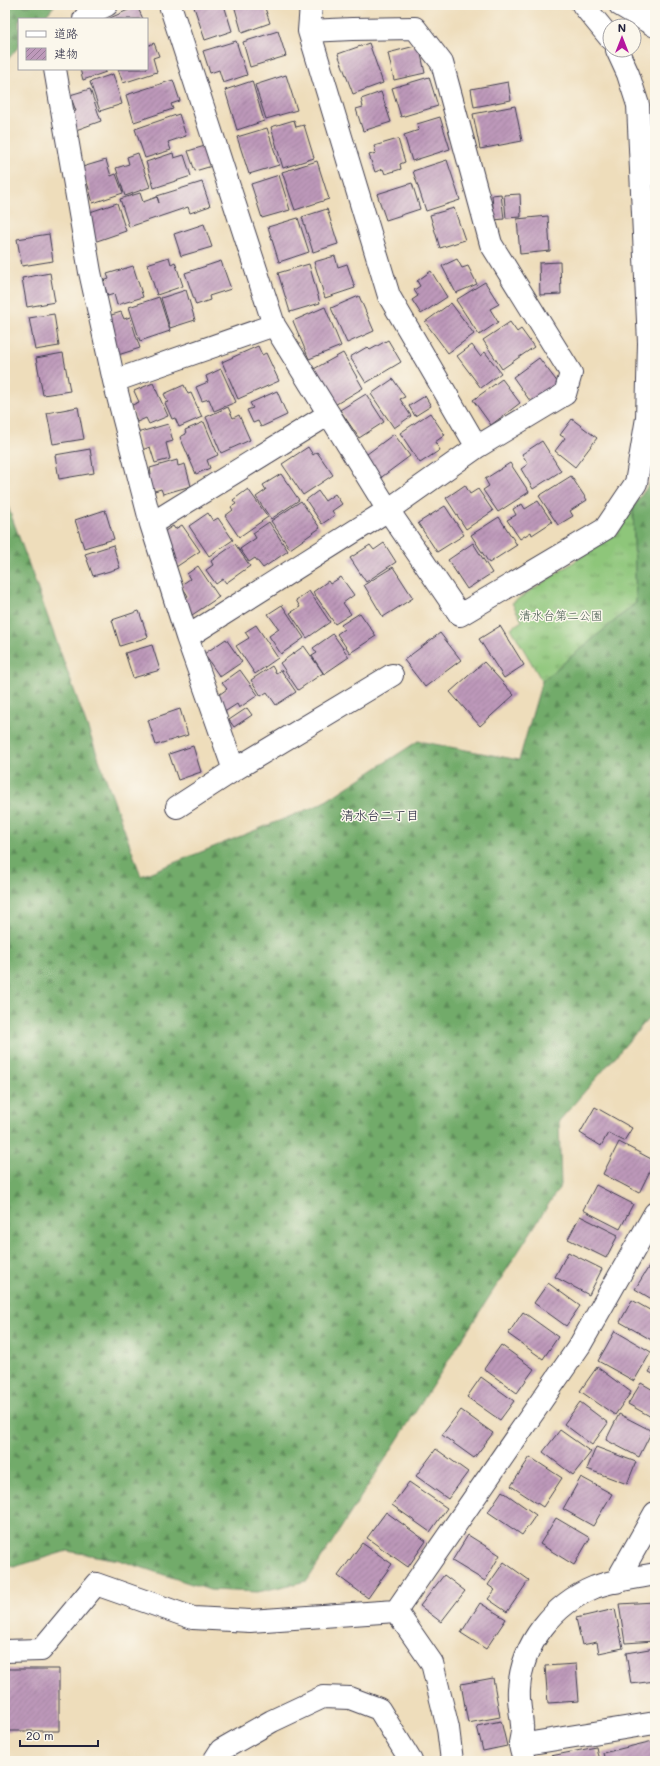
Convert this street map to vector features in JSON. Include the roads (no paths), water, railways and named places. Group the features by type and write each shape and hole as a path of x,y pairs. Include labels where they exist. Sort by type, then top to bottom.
{"street":[{"path":"85,18 88,14 107,5"},
{"path":"170,5 274,325 388,510 460,615 605,528 636,483 648,418 649,343 638,105 628,74 621,58"},
{"path":"311,5 309,31 389,296 477,447"},
{"path":"583,5 602,28"},
{"path":"620,5 655,26"},
{"path":"187,637 388,510 477,447 565,394 571,373 491,244 442,63 415,28 309,31"},
{"path":"55,70 90,272 114,382 151,524 187,637 234,770"},
{"path":"114,382 274,325"},
{"path":"151,524 329,414"},
{"path":"177,807 234,770 392,675"},
{"path":"396,1611 580,1345 655,1213"},
{"path":"616,1582 655,1514"},
{"path":"655,1574 616,1582 579,1594 563,1605 549,1618 537,1634 528,1650 522,1669 519,1688 519,1707 523,1726 522,1753 655,1723"},
{"path":"5,1651 42,1650 96,1584 193,1618 250,1622 396,1611"},
{"path":"396,1611 432,1663 448,1728 452,1761"},
{"path":"214,1761 221,1750 272,1721 323,1697 350,1698 379,1710 411,1761"}],"district":[{"name":"清水台二丁目","path":"380,815"}],"park label":[{"name":"清水台第二公園","path":"561,616"}]}
